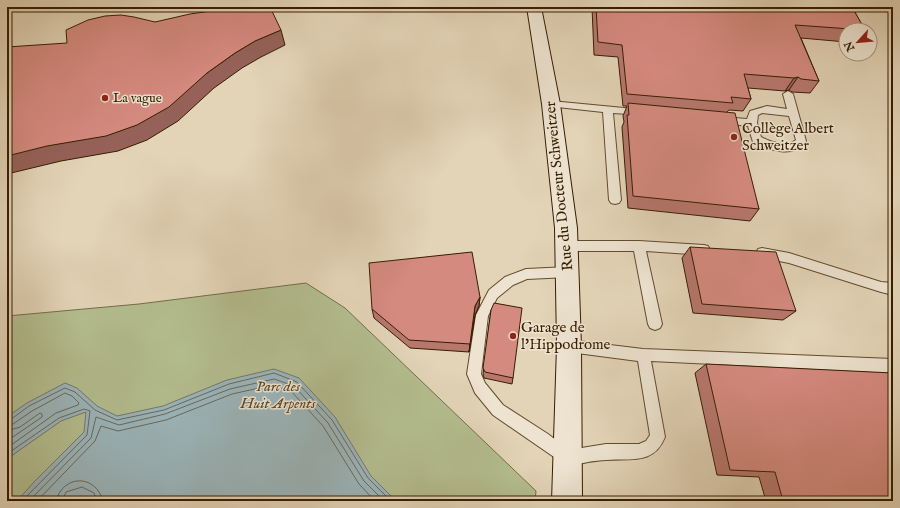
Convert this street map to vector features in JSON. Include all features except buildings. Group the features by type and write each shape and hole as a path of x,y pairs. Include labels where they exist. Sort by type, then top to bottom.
{"main road":[{"name":"Rue du Docteur Schweitzer","path":"534,7 551,104 567,246 569,346 567,497"},
{"name":"Rue du Docteur Schweitzer","path":"540,7 540,36"}],"lane":[{"path":"870,7 893,10"},
{"path":"788,94 801,141 792,147 770,146 757,139 752,123 753,113 761,110 793,113"},
{"path":"551,104 654,113"},
{"path":"608,109 615,200"},
{"path":"714,119 752,123"},
{"path":"567,246 639,246 717,250"},
{"path":"639,246 655,324"},
{"path":"748,252 764,253 789,258 881,287 893,289"},
{"path":"568,272 526,274 509,281 493,294 482,315 474,374 480,388 498,410 543,439 567,458 606,452 641,452 651,446 658,437 643,355"},
{"path":"569,346 643,355 893,366"}],"green space":[{"name":"Parc des Huit Arpents","path":"306,283 345,308 536,491 535,501 7,501 7,316 139,304"}],"water":[{"path":"274,369 299,378 335,417 371,476 396,501 91,501 82,496 66,501 17,501 84,432 86,412 61,421 7,459 7,417 27,403 65,383 77,388 97,406 117,416 163,406 227,380"}],"place":[{"name":"La vague","path":"105,98"},
{"name":"Collège Albert Schweitzer","path":"734,137"},
{"name":"Garage de l'Hippodrome","path":"513,336"}]}
